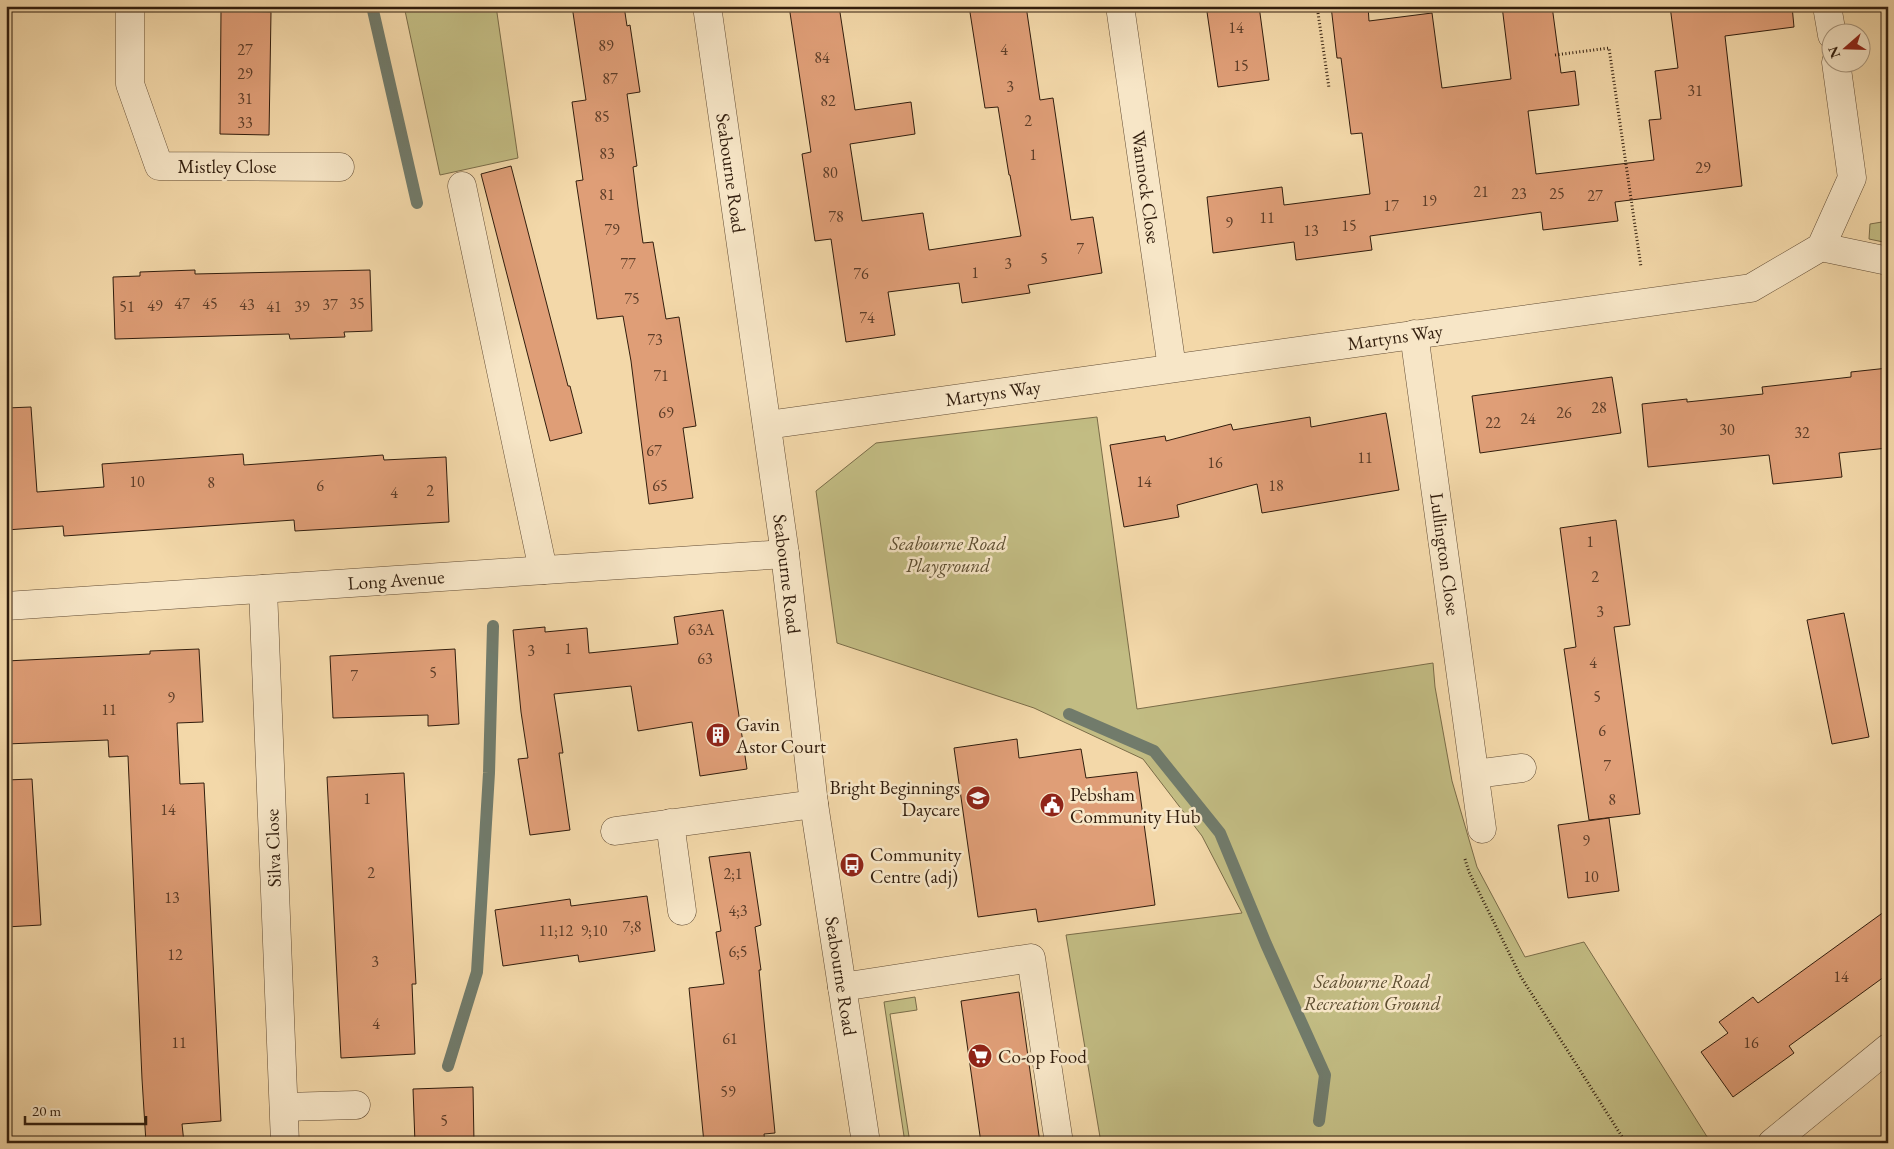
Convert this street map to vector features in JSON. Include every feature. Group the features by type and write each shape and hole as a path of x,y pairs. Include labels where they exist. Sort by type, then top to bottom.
{"street":[{"name":"Mistley Close","path":"130,6 130,84 159,166 340,167"},
{"name":"Seabourne Road","path":"707,6 785,554 814,804 866,1143"},
{"name":"Wannock Close","path":"1120,6 1172,368"},
{"path":"1827,6 1830,22"},
{"path":"1837,72 1852,178 1821,247 1888,261"},
{"path":"462,186 543,570"},
{"name":"Martyns Way","path":"767,425 1752,288 1821,247"},
{"name":"Lullington Close","path":"1414,334 1482,829"},
{"name":"Long Avenue","path":"6,606 785,554"},
{"name":"Silva Close","path":"263,589 285,1143"},
{"path":"1475,774 1522,768"},
{"path":"615,830 814,804"},
{"path":"670,823 682,911"},
{"path":"842,987 1031,958 1059,1143"},
{"path":"1772,1143 1888,1048"},
{"path":"284,1107 356,1105"}],"path":[{"path":"1317,6 1329,88"},
{"path":"1555,55 1609,48 1636,232"},
{"path":"1464,855 1469,872 1521,977 1626,1143"},
{"path":"1214,1143 1219,1140 1237,1143"}],"green space":[{"path":"404,6 496,6 518,158 440,175"},
{"path":"1888,221 1888,243 1869,239 1870,224"},
{"name":"Seabourne Road Recreation Ground","path":"1097,417 1137,709 1433,663 1435,687 1452,781 1477,867 1525,957 1584,942 1711,1143 1101,1143 1066,935 1242,913 1202,836 1143,759 1034,708 837,643 816,491 876,443"},
{"path":"915,997 917,1010 890,1014 910,1143 905,1143 884,1002"}],"building":[{"path":"572,6 624,6 627,26 630,25 640,92 627,94 637,166 633,167 638,207 643,243 653,242 666,319 679,317 696,426 683,428 693,498 649,504 631,361 623,316 597,319 576,181 583,180 572,102 586,100"},
{"path":"789,6 839,6 855,110 911,102 915,134 850,144 862,221 923,213 929,250 1021,236 998,107 985,108 969,6 1026,6 1040,100 1053,98 1071,220 1093,217 1102,273 1028,285 1030,293 962,303 959,283 888,292 895,335 846,342 831,239 815,241 802,154 811,152"},
{"path":"1210,6 1259,6 1269,80 1218,87 1207,12 1211,11"},
{"path":"1331,6 1368,6 1369,21 1432,13 1442,88 1511,79 1502,6 1552,6 1561,73 1575,71 1579,105 1528,111 1536,174 1654,160 1649,120 1661,119 1655,71 1678,68 1670,6 1792,6 1794,27 1725,36 1742,186 1615,202 1618,221 1543,230 1541,212 1370,236 1372,250 1296,260 1294,242 1213,253 1207,197 1282,187 1284,205 1370,194 1362,133 1351,134 1341,58 1337,58"},
{"path":"221,11 271,12 269,135 220,134"},
{"path":"511,166 582,433 550,441 481,174"},
{"path":"195,270 195,274 370,270 372,331 344,332 345,337 290,339 289,334 115,339 113,277 140,276 140,272"},
{"path":"1888,368 1888,448 1839,453 1842,477 1773,484 1769,455 1648,467 1642,404 1687,399 1687,402 1763,394 1762,387 1851,377 1851,372"},
{"path":"1612,377 1621,433 1480,453 1472,396"},
{"path":"31,407 37,492 104,487 102,464 243,454 244,465 383,455 384,460 446,457 449,522 295,531 294,520 64,536 63,526 6,530 6,408"},
{"path":"1386,413 1399,490 1262,513 1257,484 1177,505 1179,517 1124,527 1110,445 1165,436 1166,441 1231,424 1233,430 1310,417 1311,427"},
{"path":"1616,520 1630,625 1614,627 1640,814 1589,820 1564,649 1576,647 1560,528"},
{"path":"723,610 747,769 700,776 692,722 638,731 631,686 554,694 563,753 559,753 570,830 530,835 518,759 528,758 521,712 513,630 545,627 545,632 587,628 589,653 678,644 674,617"},
{"path":"1844,613 1869,737 1832,744 1807,620"},
{"path":"199,649 203,722 177,723 180,784 204,783 221,1121 182,1124 184,1143 146,1143 128,756 109,757 108,740 6,744 6,661 150,654 150,651"},
{"path":"455,649 459,724 428,726 428,715 333,718 330,656"},
{"name":"Pebsham Community Hub","path":"1017,739 1019,758 1081,749 1086,778 1137,772 1155,905 1038,922 1036,909 978,917 954,748"},
{"path":"404,773 416,984 412,984 415,1054 341,1058 327,777"},
{"path":"32,779 41,925 6,927 6,780"},
{"path":"1609,818 1619,891 1568,898 1558,825"},
{"path":"750,852 761,925 755,927 761,970 759,970 775,1133 764,1134 765,1143 704,1143 689,988 724,984 716,932 721,931 709,857"},
{"path":"647,896 655,951 579,962 578,955 503,966 495,910 570,899 571,906"},
{"path":"1888,909 1888,974 1789,1046 1794,1053 1733,1097 1701,1052 1728,1033 1719,1022 1753,997 1758,1003"},
{"path":"1019,992 1040,1143 981,1143 961,1001"},
{"path":"473,1087 474,1143 415,1143 413,1089"}],"waterway":[{"path":"372,6 417,203"},
{"path":"448,1066 477,972 489,773 493,626"},
{"path":"1069,714 1154,751 1220,833 1266,944 1325,1075 1319,1121"}],"place":[{"name":"Gavin Astor Court","path":"718,735"},
{"name":"Bright Beginnings Daycare","path":"978,798"},
{"name":"Pebsham Community Hub","path":"1052,805"},
{"name":"Community Centre (adj)","path":"852,865"},
{"name":"Co-op Food","path":"980,1056"}],"park label":[{"name":"Seabourne Road Playground","path":"948,554"}]}
